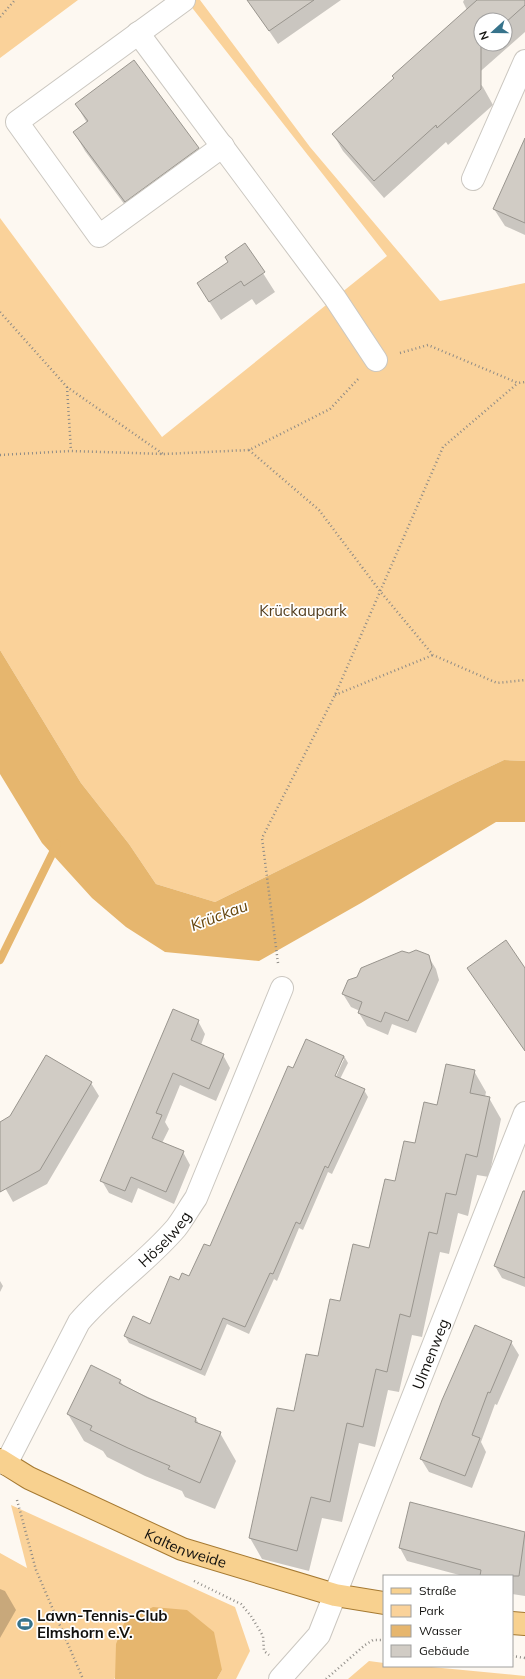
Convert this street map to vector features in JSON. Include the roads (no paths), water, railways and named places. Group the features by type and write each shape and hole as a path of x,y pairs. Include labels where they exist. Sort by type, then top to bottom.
{"main road":[{"name":"Kaltenweide","path":"3,1462 29,1478 182,1549 334,1595 383,1603"},
{"path":"513,1623 525,1624"}],"street":[{"path":"184,0 17,122 99,236 223,146"},
{"path":"138,33 335,298 376,360"},
{"path":"473,178 525,61"},
{"name":"Höselweg","path":"3,1462 79,1322 96,1303 149,1256 176,1228 196,1198 282,988"},
{"name":"Ulmenweg","path":"285,1675 319,1635 525,1113"}],"water":[{"name":"Krückau","path":"0,650 81,783 129,844 156,884 215,902 504,760 525,761 525,822 496,822 361,903 259,961 165,952 126,927 92,898 42,843 0,774"},
{"path":"153,1607 187,1610 214,1632 222,1670 217,1679 115,1679 116,1644 125,1621"}],"waterway":[{"path":"0,960 57,844"}],"place":[{"name":"Lawn-Tennis-Club Elmshorn e.V.","path":"25,1624"}],"park label":[{"name":"Krückaupark","path":"303,610"}]}
